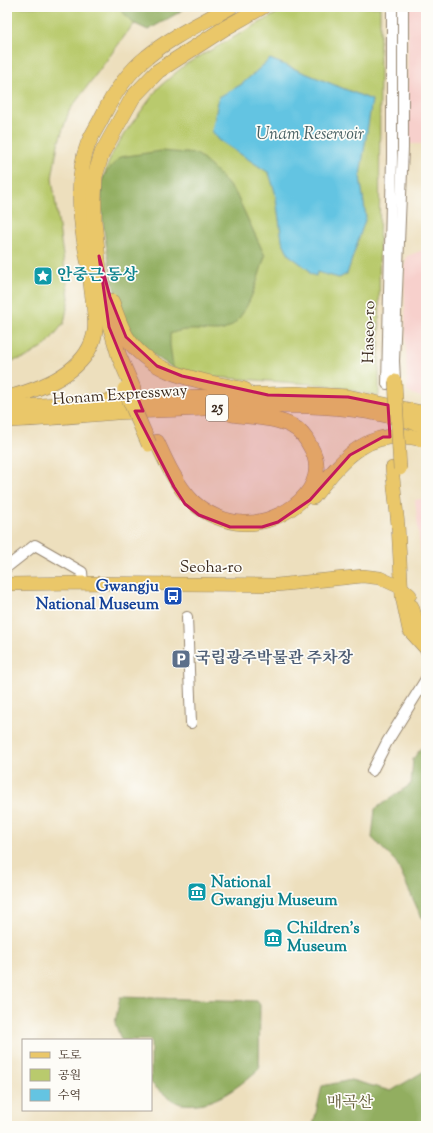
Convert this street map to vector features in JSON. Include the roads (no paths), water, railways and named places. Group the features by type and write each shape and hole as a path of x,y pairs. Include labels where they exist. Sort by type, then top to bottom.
{"highway":[{"path":"7,398 56,379 76,367 89,350 95,330 84,232 82,183 88,144 108,105 130,73 147,57 172,39 230,7"},
{"path":"129,389 109,327 102,298 94,221 95,176 102,153 133,97 158,71 225,28 262,7"},
{"path":"98,256 119,322 126,337 139,352 157,366 182,376 268,395"},
{"path":"89,269 102,328 111,356 129,389 153,443 185,504 199,515 215,523 245,528 262,527 278,522 294,514 310,500 336,468 350,455 366,445 383,437 410,436 426,440"},
{"name":"Honam Expressway","path":"7,408 296,394 348,397 426,414"},
{"name":"Honam Expressway","path":"7,420 198,408 278,405 336,408 379,414 426,426"},
{"path":"153,443 193,502 210,514 225,520 242,523 271,519 292,508 309,493 317,475 314,452 301,433 282,422 198,408"}],"main road":[{"name":"Haseo-ro","path":"391,382 398,525 409,630 426,649"},
{"name":"Seoha-ro","path":"7,584 83,583 277,585 363,576 380,578 406,592"},
{"name":"Haseo-ro","path":"406,592 418,625 426,634"}],"street":[{"name":"Haseo-ro","path":"391,382 386,358 392,157 392,7"},
{"name":"Haseo-ro","path":"391,382 394,360 403,148 403,7"},
{"path":"7,567 35,546 82,572 83,583"},
{"path":"187,617 191,722"},
{"path":"372,772 387,742 426,679"}],"water":[{"name":"Unam Reservoir","path":"270,59 372,100 360,176 366,217 347,274 339,278 317,272 316,276 310,274 309,270 289,255 282,240 275,192 269,173 219,140 212,131 219,97 242,84"}],"place":[{"name":"안중근 동상","path":"43,276"},
{"name":"Gwangju National Museum","path":"173,596"},
{"name":"국립광주박물관 주차장","path":"181,659"},
{"name":"National Gwangju Museum","path":"197,892"},
{"name":"Children’s Museum","path":"273,938"}],"park label":[{"name":"매곡산","path":"350,1103"}]}
